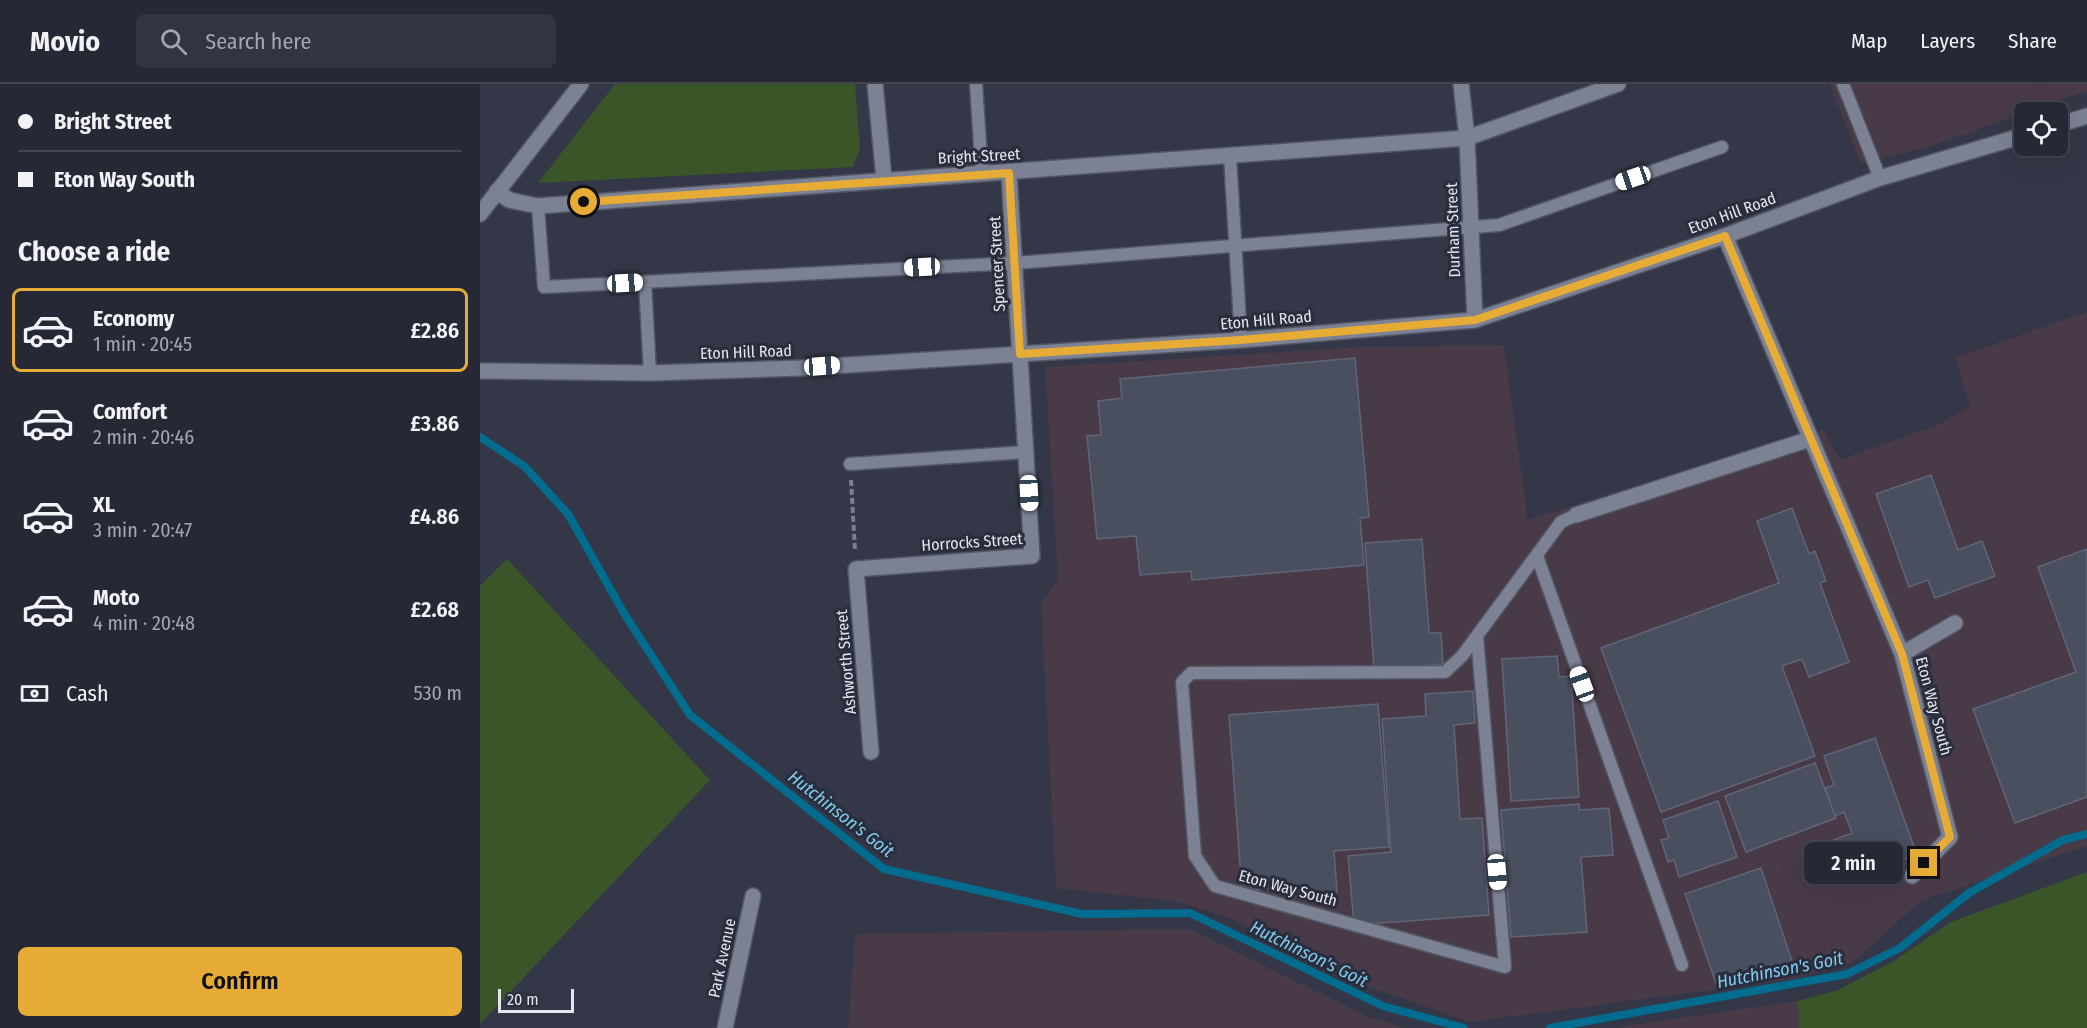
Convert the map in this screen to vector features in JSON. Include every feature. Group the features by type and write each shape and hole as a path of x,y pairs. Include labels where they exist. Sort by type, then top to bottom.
{"street":[{"path":"480,214 581,84"},
{"path":"875,84 884,179"},
{"name":"Durham Street","path":"1461,84 1467,138 1475,320"},
{"name":"Bright Street","path":"497,191 509,200 538,206 1467,138 1618,84"},
{"path":"2068,122 2087,117"},
{"name":"Eton Hill Road","path":"480,371 650,373 800,368 1240,340 1475,320 1725,236 1880,178 2014,138"},
{"name":"Spencer Street","path":"1009,173 1020,354"},
{"name":"Eton Way South","path":"1725,236 1902,654 1950,837 1912,876"},
{"name":"Horrocks Street","path":"856,569 1032,555 1020,354"},
{"name":"Eton Way South","path":"1576,515 1810,439"},
{"name":"Ashworth Street","path":"856,569 871,752"},
{"path":"1902,654 1955,623"},
{"name":"Park Avenue","path":"725,1028 753,896"}],"lane":[{"path":"976,84 982,174"},
{"path":"1843,84 1880,178"},
{"path":"538,206 544,287 645,282 1015,262 1499,225 1722,147"},
{"path":"1230,156 1240,340"},
{"path":"645,282 650,373"},
{"path":"850,464 1027,452"},
{"name":"Eton Way South","path":"1477,636 1505,966 1215,886 1195,856 1182,682 1191,673 1445,672 1477,636 1561,522 1576,515"},
{"path":"1537,556 1682,965"}],"path":[{"path":"850,464 856,569"}],"shaded area":[{"path":"1830,84 2087,84 2087,91 2056,102 2014,102 2014,117 1928,147 1860,163"},
{"path":"2087,312 2087,846 1922,900 1852,963 1793,979 1470,1022 1347,979 1227,917 1175,901 1056,888 1041,602 1058,580 1045,367 1363,347 1504,345 1528,520 1783,439 1823,430 1840,460 1937,425 1970,407 1955,358"},
{"path":"1189,929 1371,1018 1407,1028 848,1028 855,934"},
{"path":"1798,1001 1799,1028 1615,1028 1632,1025"}],"green space":[{"path":"615,84 855,84 860,149 853,167 538,183"},
{"path":"507,559 710,780 480,1024 480,586"},
{"path":"2087,872 2087,1028 1799,1028 1798,1001 1838,990 1894,961 1951,922"}],"building":[{"path":"1355,358 1369,517 1360,518 1364,565 1192,580 1191,571 1140,575 1136,536 1097,539 1087,436 1101,435 1098,401 1122,398 1120,379"},
{"path":"1931,475 1958,550 1982,541 1995,576 1935,598 1928,580 1909,587 1876,494"},
{"path":"1792,508 1809,554 1815,551 1826,581 1820,583 1849,662 1809,677 1802,659 1782,666 1815,756 1661,812 1601,648 1779,583 1757,521"},
{"path":"1422,539 1429,633 1441,633 1443,664 1374,669 1365,543"},
{"path":"2087,549 2087,797 2015,823 1973,709 2076,672 2038,567"},
{"path":"1557,656 1559,677 1571,676 1579,797 1511,801 1502,659"},
{"path":"1473,691 1475,723 1454,725 1460,819 1482,818 1489,915 1354,925 1348,856 1391,852 1382,719 1426,716 1425,694"},
{"path":"1378,704 1389,847 1334,851 1337,892 1292,896 1291,887 1242,891 1229,715"},
{"path":"1875,738 1917,855 1837,884 1823,844 1852,833 1844,812 1835,816 1825,788 1834,785 1824,756"},
{"path":"1815,763 1836,818 1746,852 1725,796"},
{"path":"1718,801 1737,857 1679,877 1674,860 1668,862 1661,840 1669,838 1663,820"},
{"path":"1579,804 1579,810 1609,808 1613,855 1581,857 1587,932 1511,937 1501,810"},
{"path":"1761,868 1793,964 1718,989 1685,894"}],"waterway":[{"name":"Hutchinson's Goit","path":"480,437 524,466 568,514 625,615 690,715 884,869 1082,914 1190,913 1383,1006 1464,1028"},
{"name":"Hutchinson's Goit","path":"1550,1028 1847,974 1900,948 1969,893 2063,840 2087,834"}],"route":[{"path":"584,202 884,179 1009,173 1020,354 1240,340 1475,320 1725,236 1902,654 1950,837 1924,863"}]}
